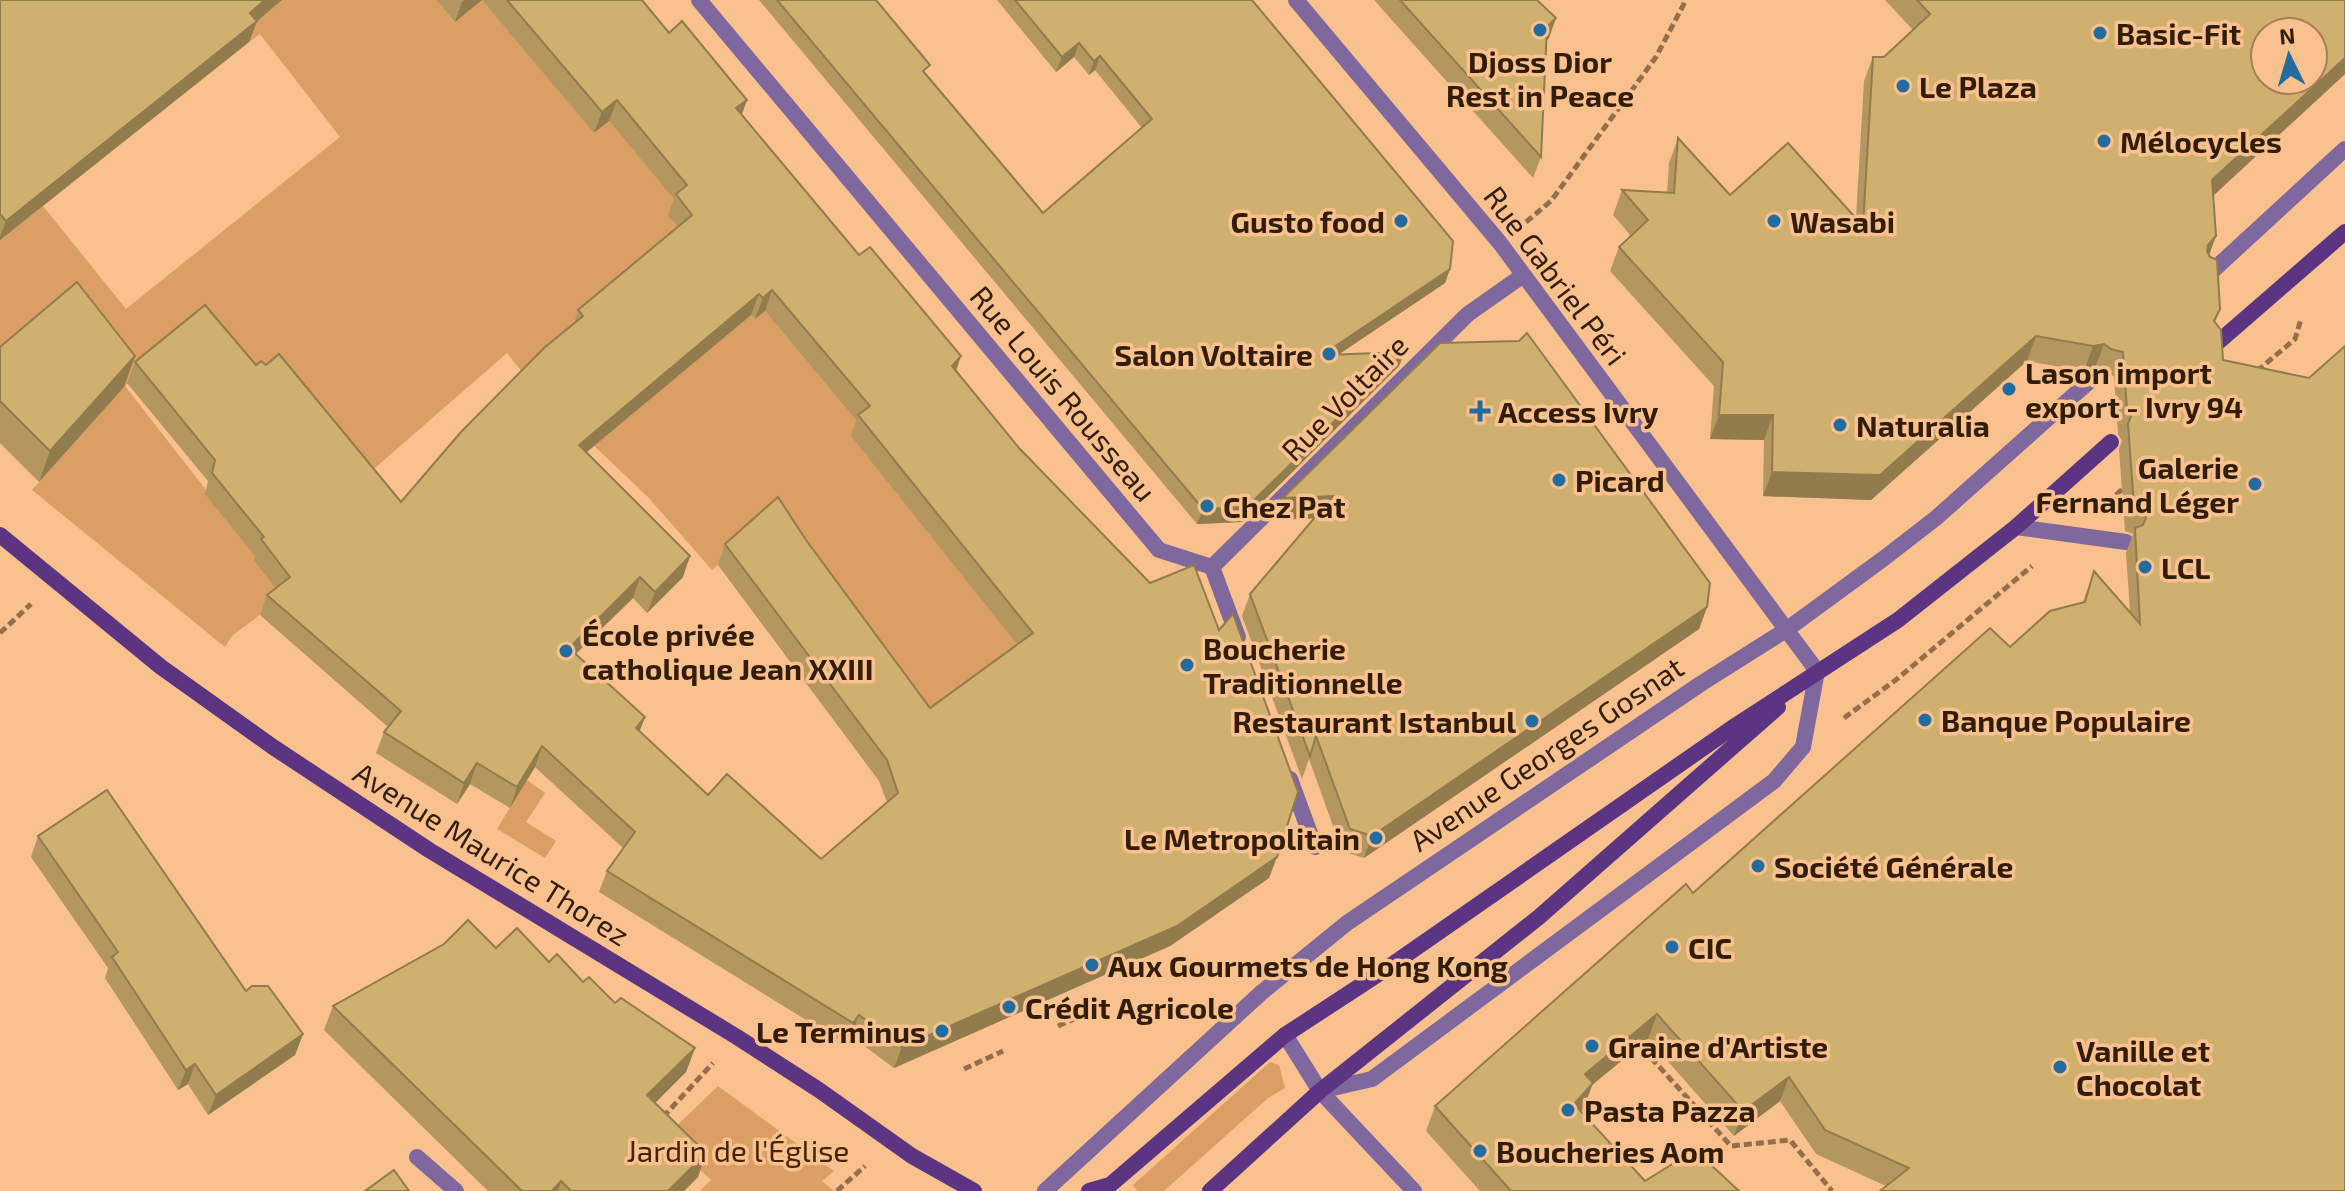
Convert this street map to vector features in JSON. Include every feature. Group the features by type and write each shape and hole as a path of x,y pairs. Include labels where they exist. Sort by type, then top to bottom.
{"main road":[{"path":"2216,344 2345,232"},
{"path":"1089,1191 1110,1185 1285,1035 1380,973 1817,671 1898,620 2016,527 2111,442"},
{"name":"Avenue Maurice Thorez","path":"0,535 161,667 273,747 429,850 737,1037 912,1156 974,1191"},
{"path":"1210,1191 1320,1091 1539,917 1817,671"}],"street":[{"name":"Rue Louis Rousseau","path":"699,0 1159,550 1212,567"},
{"name":"Rue Gabriel Péri","path":"1296,0 1500,243 1817,671"},
{"path":"2209,274 2345,149"},
{"name":"Rue Voltaire","path":"1212,567 1468,314 1522,276"},
{"name":"Avenue Georges Gosnat","path":"1045,1191 1261,993 1347,923 1702,683 1786,630 1936,518 2092,379"},
{"path":"2016,527 2126,542"},
{"path":"1212,567 1245,656"},
{"path":"1320,1091 1372,1079 1774,781 1803,747 1817,671"},
{"path":"1282,759 1315,847"},
{"path":"1285,1035 1320,1091 1414,1191"},
{"path":"417,1157 456,1191"}],"path":[{"path":"1500,243 1551,201 1656,57 1686,0"},
{"path":"0,633 20,615"},
{"path":"1058,1026 1095,1010"},
{"path":"1629,1034 1731,1146 1790,1140 1832,1191"},
{"path":"655,1125 737,1037"},
{"path":"964,1069 1003,1051"},
{"path":"837,1191 863,1165 873,1171"}],"green space":[{"path":"215,0 436,0 455,22 482,0 595,133 609,121 680,205 691,243 546,402 507,353 360,481 248,386 197,326 125,386 206,490 207,496 258,501 282,598 232,636 225,647 32,490 124,387 0,368 0,240 43,206 126,309 340,137 260,34 249,42"},
{"path":"733,293 755,319 765,311 862,427 932,535 1025,654 922,728 770,519 712,570 648,497 590,442 605,437 700,357"},
{"path":"527,780 545,793 526,822 556,841 545,858 497,829"},
{"path":"1270,1062 1279,1065 1285,1088 1268,1098 1164,1191 1138,1191 1133,1185"},
{"name":"Jardin de l'Église","path":"718,1086 834,1171 822,1181 834,1191 700,1191 711,1180 665,1137"}],"building":[{"path":"0,0 265,0 250,13 257,21 6,221 0,214"},
{"path":"507,0 642,0 669,33 682,21 747,100 736,108 859,255 870,247 961,356 952,366 1019,448 1150,583 1194,565 1219,630 1233,614 1298,792 1277,857 1177,926 902,1047 859,1015 853,1023 607,871 635,832 542,746 517,787 477,763 464,783 384,732 401,711 267,595 290,577 261,539 264,537 212,473 215,460 135,362 205,305 256,365 261,361 266,365 279,354 401,502 461,432 544,348 583,316 578,310 692,215 676,194 687,185 617,100 602,112","holes":["772,290 870,406 858,415 1033,633 930,708 806,540 778,497 725,544 887,760 898,793 821,859 727,774 708,795 636,728 645,717 569,648 640,577 655,592 690,556 579,445 759,294 763,298"]},
{"path":"777,0 876,0 930,65 923,71 1043,213 1152,119 1100,56 1094,61 1079,43 1062,57 1015,0 1252,0 1453,241 1450,269 1322,355 1405,352 1247,507 1203,509"},
{"path":"1400,0 1537,0 1556,18 1547,27 1541,157"},
{"path":"1917,0 2345,0 2345,58 2329,73 2329,16 2249,16 2249,96 2304,96 2212,180 2216,236 2207,251 2210,257 2217,260 2220,309 2214,321 2221,330 2223,360 2309,378 2345,346 2345,1191 1880,1191 1909,1168 1825,1130 1789,1077 1743,1111 1657,1014 1585,1074 1593,1083 1574,1104 1645,1181 1695,1150 1739,1191 1511,1191 1435,1106 1686,884 1693,893 1990,628 2010,647 2050,611 2085,602 2094,571 2140,624 2135,528 2143,525 2146,518 2142,509 2134,506 2128,424 2131,416 2127,409 2123,352 2104,344 2093,346 2036,336 1880,475 1772,472 1773,415 1719,415 1723,362 1619,247 1648,220 1622,190 1674,193 1678,138 1730,195 1788,143 1863,226 1873,57 1884,57 1930,14"},
{"path":"77,282 135,356 50,451 0,401 0,347"},
{"path":"1527,333 1710,583 1707,607 1372,836 1350,829 1316,736 1310,756 1250,594 1333,496 1283,498 1440,343 1519,341"},
{"path":"107,790 246,991 252,986 268,986 303,1034 216,1095 195,1064 186,1070 112,957 118,952 38,836"},
{"path":"468,920 496,948 517,928 549,962 557,954 583,982 589,977 615,1003 621,998 695,1048 647,1095 706,1153 668,1191 571,1191 561,1181 552,1191 522,1191 333,1006 444,944"},
{"path":"394,1170 409,1191 365,1191"}],"place":[{"name":"Djoss Dior Rest in Peace","path":"1540,30"},
{"name":"Basic-Fit","path":"2100,33"},
{"name":"Le Plaza","path":"1903,86"},
{"name":"Mélocycles","path":"2104,141"},
{"name":"Gusto food","path":"1401,221"},
{"name":"Wasabi","path":"1774,221"},
{"name":"Salon Voltaire","path":"1329,354"},
{"name":"Lason import export - Ivry 94","path":"2009,389"},
{"name":"Access Ivry","path":"1480,411"},
{"name":"Naturalia","path":"1840,425"},
{"name":"Picard","path":"1559,480"},
{"name":"Galerie Fernand Léger","path":"2255,484"},
{"name":"Chez Pat","path":"1207,506"},
{"name":"LCL","path":"2145,567"},
{"name":"École privée catholique Jean XXIII","path":"566,651"},
{"name":"Boucherie Traditionnelle","path":"1187,665"},
{"name":"Banque Populaire","path":"1925,720"},
{"name":"Restaurant Istanbul","path":"1532,721"},
{"name":"Le Metropolitain","path":"1376,838"},
{"name":"Société Générale","path":"1758,866"},
{"name":"CIC","path":"1672,947"},
{"name":"Aux Gourmets de Hong Kong","path":"1092,965"},
{"name":"Crédit Agricole","path":"1009,1007"},
{"name":"Le Terminus","path":"942,1031"},
{"name":"Graine d'Artiste","path":"1592,1046"},
{"name":"Vanille et Chocolat","path":"2060,1067"},
{"name":"Pasta Pazza","path":"1568,1110"},
{"name":"Boucheries Aom","path":"1480,1151"}]}
